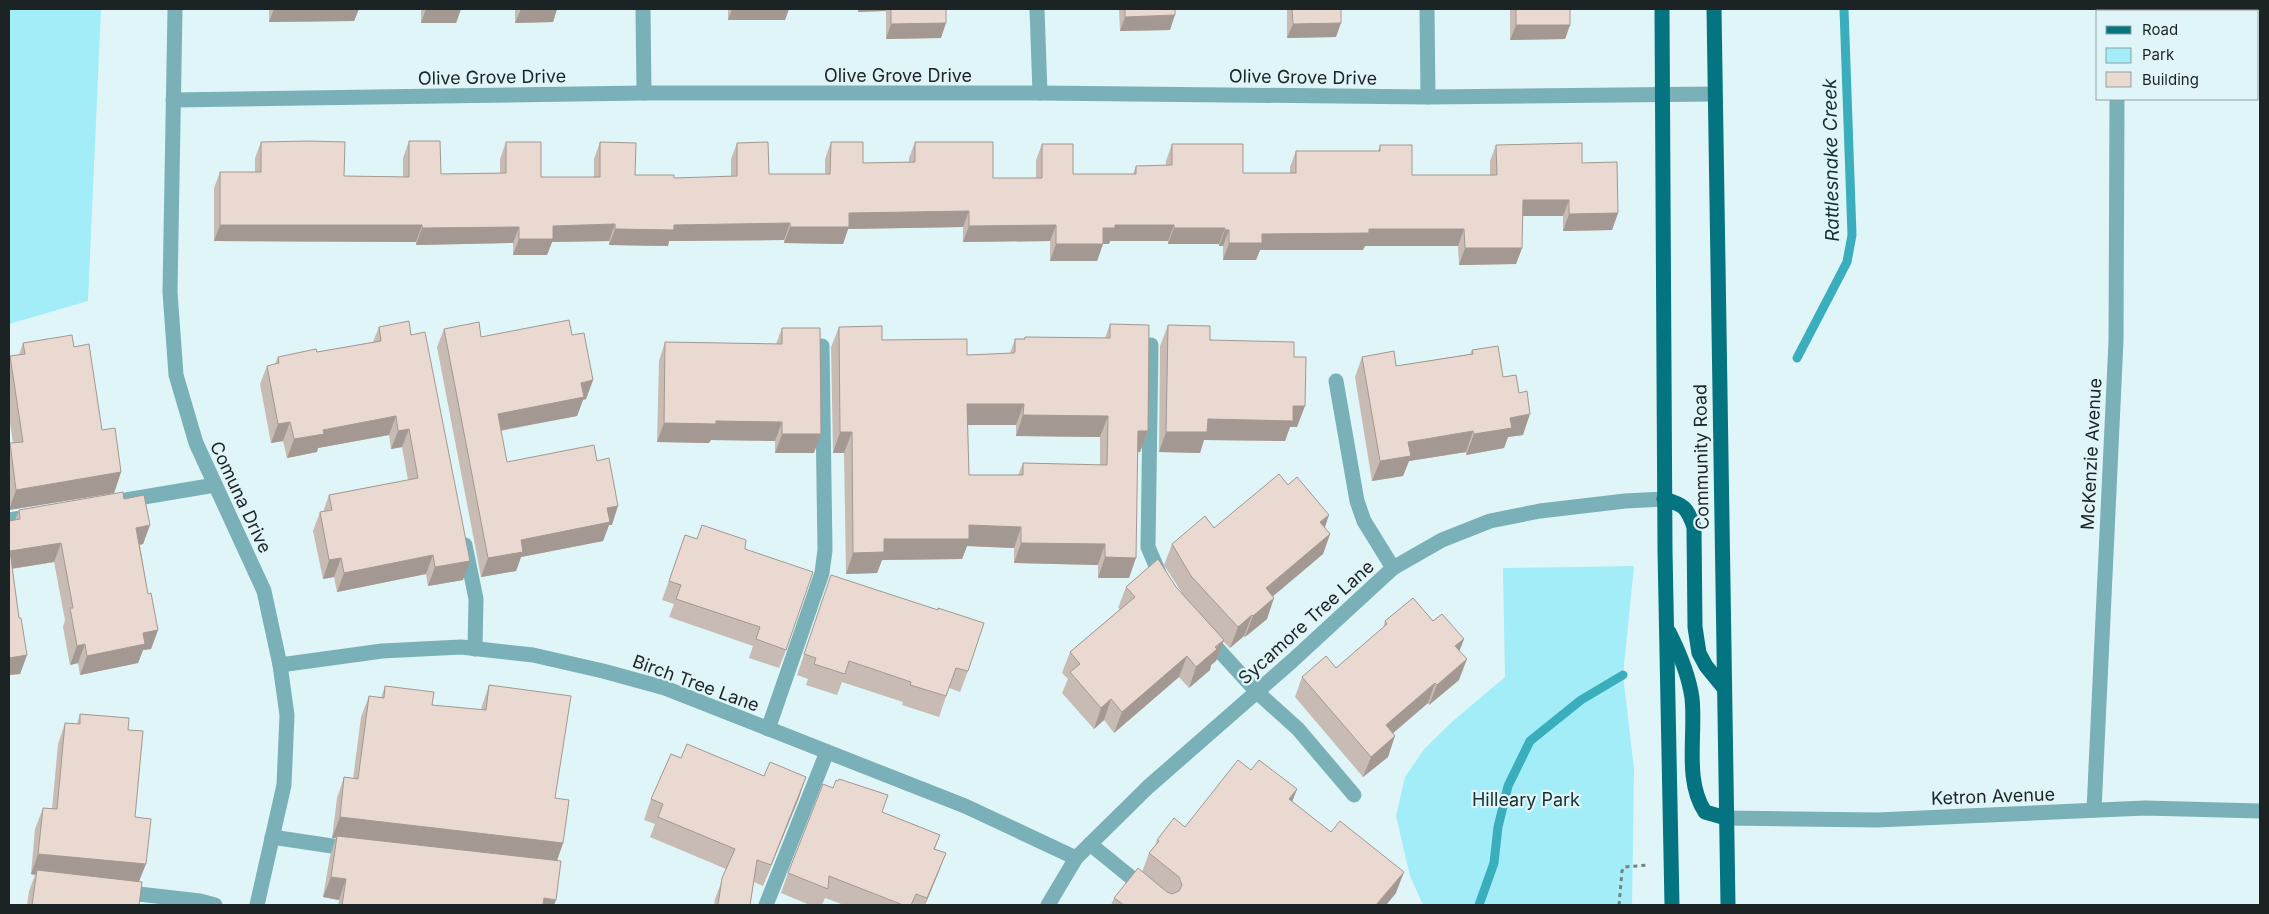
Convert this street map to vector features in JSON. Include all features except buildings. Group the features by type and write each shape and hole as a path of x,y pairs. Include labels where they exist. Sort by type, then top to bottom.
{"main road":[{"name":"Community Road","path":"1662,9 1664,499 1672,905"},
{"name":"Community Road","path":"1714,9 1728,905"},
{"path":"1664,499 1682,504 1689,512 1694,527 1695,627 1699,653 1706,666 1724,688"},
{"path":"1666,626 1689,682 1692,699 1695,789 1698,802 1705,812 1726,818"}],"street":[{"path":"173,100 175,9"},
{"path":"643,9 644,94"},
{"path":"1037,9 1040,94"},
{"path":"1427,9 1428,97"},
{"name":"Olive Grove Drive","path":"173,100 644,94 1040,94 1428,97 1714,94"},
{"name":"Comuna Drive","path":"173,100 170,292 176,375 196,443 264,591 280,665 287,715 284,785 257,905"},
{"name":"McKenzie Avenue","path":"2094,810 2116,341 2117,100"},
{"path":"1151,345 1148,547 1157,572 1171,594"},
{"path":"768,729 822,573 825,550 822,346"},
{"path":"1336,381 1357,501 1364,521 1393,568"},
{"path":"107,504 215,485"},
{"name":"Sycamore Tree Lane","path":"1048,905 1076,858 1148,787 1393,568 1442,540 1490,521 1540,511 1625,501 1664,499"},
{"path":"9,520 48,513"},
{"path":"462,531 476,600 475,649"},
{"path":"1194,623 1256,692 1298,729 1354,795"},
{"name":"Birch Tree Lane","path":"280,665 382,651 462,647 533,655 603,671 665,688 966,806 1076,858"},
{"path":"766,905 827,752"},
{"name":"Ketron Avenue","path":"1726,818 1877,820 2094,810 2189,808 2260,810"},
{"path":"272,837 371,852"},
{"path":"1090,844 1165,905"},
{"path":"111,891 192,900 215,905"}],"path":[{"path":"1619,905 1624,867 1672,866"}],"green space":[{"path":"9,9 101,9 88,301 9,324"},
{"name":"Hilleary Park","path":"1634,566 1623,675 1634,769 1632,905 1423,905 1410,876 1396,816 1405,777 1425,748 1453,721 1505,677 1503,568"}],"waterway":[{"name":"Rattlesnake Creek","path":"1797,358 1847,262 1852,235 1844,9"},
{"name":"Rattlesnake Creek","path":"1479,905 1494,863 1498,827 1508,786 1530,741 1581,700 1623,675"}]}
